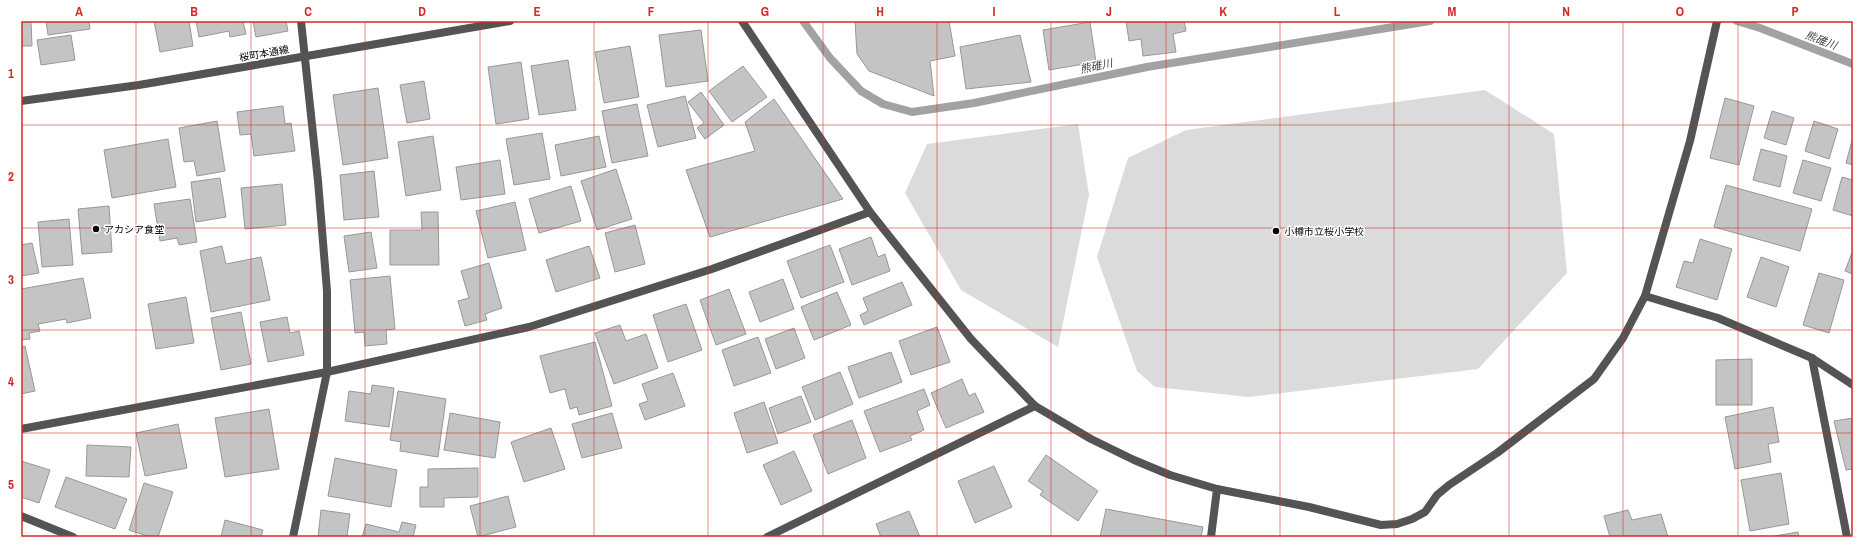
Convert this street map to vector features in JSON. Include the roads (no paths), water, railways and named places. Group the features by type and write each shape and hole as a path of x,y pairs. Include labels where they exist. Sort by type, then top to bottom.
{"street":[{"path":"293,537 327,372 327,291 302,21"},
{"name":"桜町本通線","path":"21,101 139,85 510,21"},
{"path":"742,21 870,212 971,339 1035,406 1091,439 1134,460 1170,475 1217,489 1309,507 1381,525 1396,524 1412,519 1425,512 1437,495 1449,485 1496,453 1594,379 1623,338 1645,296 1690,141 1717,21"},
{"path":"21,429 327,372 529,327 712,269 870,212"},
{"path":"1645,296 1718,318 1812,358 1853,385"},
{"path":"1812,358 1847,537"},
{"path":"767,537 1035,406"},
{"path":"1211,537 1217,489"},
{"path":"21,516 73,537"}],"waterway":[{"name":"熊碓川","path":"803,21 830,58 861,91 883,104 912,112 974,103 1147,67 1430,21"},
{"name":"熊碓川","path":"1737,21 1760,28 1853,64"}],"place":[{"name":"アカシア食堂","path":"96,229"},
{"name":"小樽市立桜小学校","path":"1276,231"}]}
